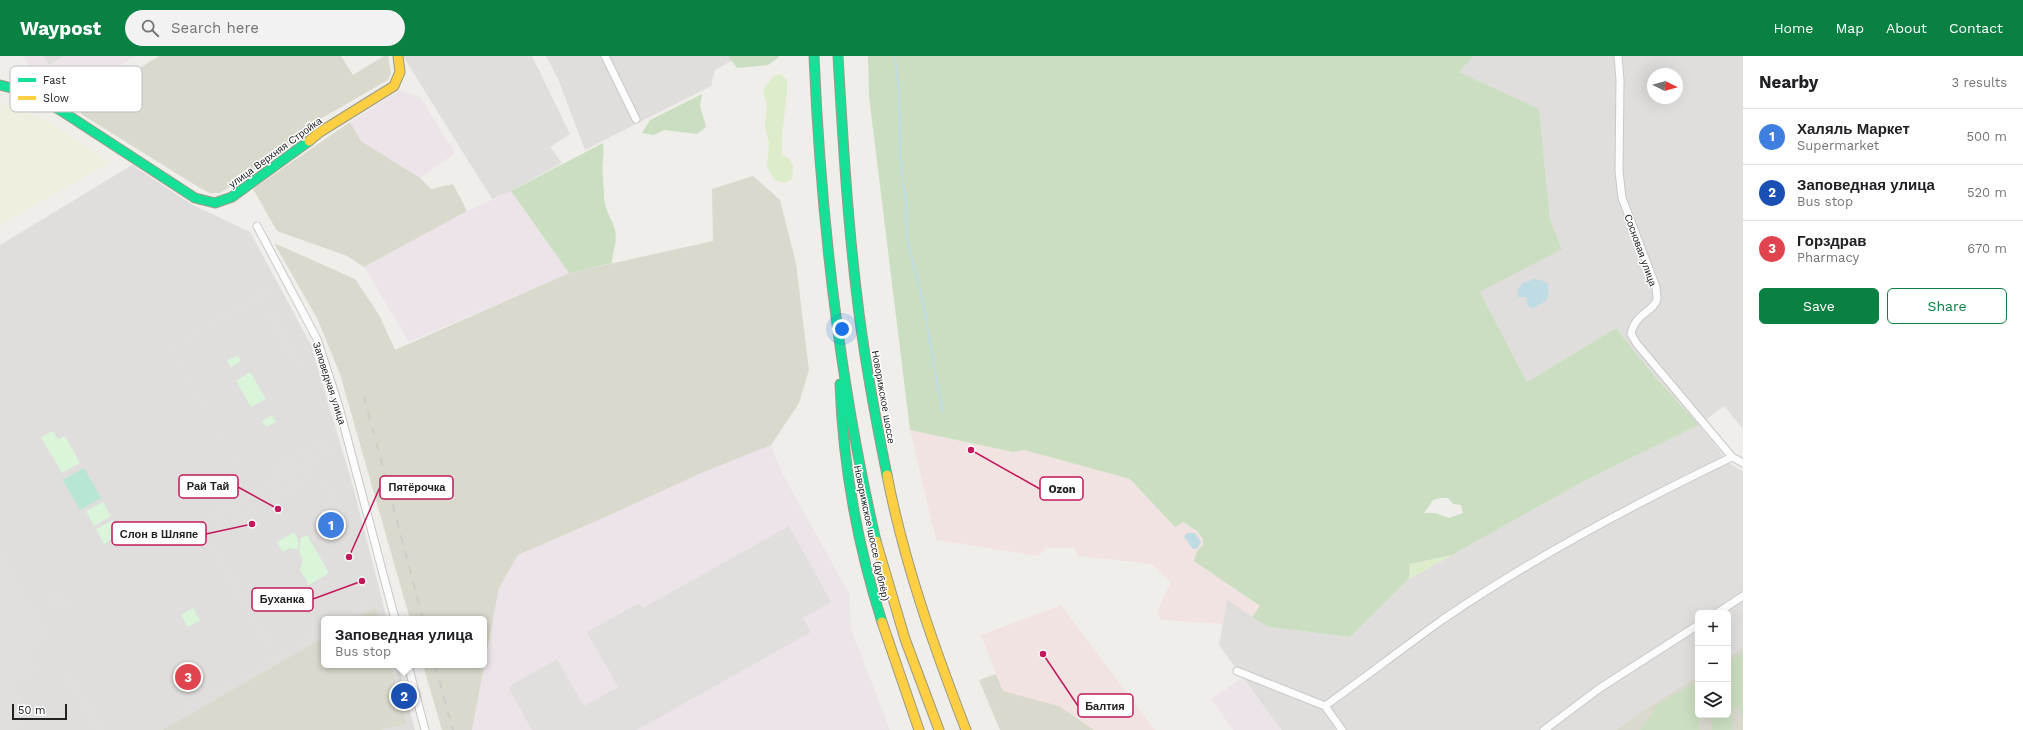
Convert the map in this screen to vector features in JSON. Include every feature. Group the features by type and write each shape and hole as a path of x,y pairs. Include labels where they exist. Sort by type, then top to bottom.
{"main road":[{"name":"улица Верхняя Стройка","path":"62,112 102,136 195,198 215,203 222,202 232,197 286,159 320,132 394,86 401,75 398,56"},
{"path":"814,56 822,182 830,274 841,358 858,461 877,546 896,615 939,730"},
{"name":"Новорижское шоссе","path":"838,56 845,184 855,279 882,454 899,527 926,625 951,695 966,730"},
{"name":"улица Верхняя Стройка","path":"0,85 10,87"},
{"name":"Новорижское шоссе (дублёр)","path":"841,358 840,419 859,536 877,613 919,730"}],"street":[{"path":"605,56 636,119"},
{"name":"Сосновая улица","path":"1618,56 1620,80 1619,171 1622,198 1656,286 1657,299 1654,306 1637,318 1633,325 1631,334 1637,344 1732,458 1743,463"},
{"name":"Заповедная улица","path":"258,226 316,339 339,407 394,616"},
{"path":"1325,706 1443,620 1522,569 1601,523 1732,458"},
{"path":"1722,610 1743,596"},
{"path":"1544,730 1600,688 1695,627"},
{"path":"409,668 425,730"},
{"path":"1237,671 1325,706 1342,730"}],"shaded area":[{"path":"22,56 43,56 49,65 64,56 136,56 120,66 28,66 29,65"},
{"path":"43,56 64,56 49,65"},
{"path":"159,56 341,56 353,75 384,56 388,56 391,73 388,80 322,118 300,138 220,193 210,193 81,114 81,112 142,112 142,67"},
{"path":"403,56 532,56 570,134 550,147 562,163 511,191 492,199"},
{"path":"546,56 740,56 715,70 711,86 585,150 558,79"},
{"path":"1474,56 1743,56 1743,429 1724,406 1699,425 1656,378 1616,328 1527,382 1480,292 1562,248 1550,219 1539,110 1459,72"},
{"path":"400,90 421,98 455,153 420,178 361,141 350,122"},
{"path":"350,122 361,141 420,178 431,189 453,184 467,211 364,267 347,256 277,231 253,189"},
{"path":"132,165 191,204 250,232 311,345 352,483 386,616 378,616 376,607 361,616 321,616 321,639 162,730 0,730 0,245"},
{"path":"753,176 780,200 796,263 809,370 799,403 771,445 699,474 518,555 499,588 487,651 487,616 409,616 340,374 317,318 274,243 355,279 379,315 395,350 569,273 713,241 712,189"},
{"path":"511,191 569,273 409,342 364,267 467,211"},
{"path":"267,289 270,294 251,305 248,300"},
{"path":"245,302 248,307 234,315 231,310"},
{"path":"271,309 287,337 281,340 265,312"},
{"path":"229,311 232,316 219,324 216,319"},
{"path":"213,320 216,325 205,332 202,327"},
{"path":"199,328 202,333 184,344 181,339"},
{"path":"288,339 302,363 296,367 282,342"},
{"path":"177,341 180,346 168,353 165,348"},
{"path":"180,361 191,380 188,382 177,363"},
{"path":"197,391 208,410 205,412 194,392"},
{"path":"212,418 223,437 221,439 210,420"},
{"path":"1699,425 1730,464 1743,471 1743,648 1731,655 1731,610 1695,610 1695,678 1653,704 1616,730 1281,730 1219,645 1227,599 1269,627 1350,637 1409,579 1586,480"},
{"path":"910,430 1013,452 1023,450 1130,479 1175,526 1183,522 1197,531 1203,539 1203,545 1197,551 1229,585 1260,607 1252,617 1227,599 1223,624 1161,620 1157,612 1171,582 1151,564 1078,556 1074,548 1045,548 1039,556 936,540"},
{"path":"323,437 326,442 311,451 308,445"},
{"path":"771,445 782,473 849,593 851,629 890,730 472,730 484,668 487,668 487,651 499,588 518,555 699,474"},
{"path":"307,446 310,452 297,459 294,453"},
{"path":"331,447 334,453 209,523 205,517"},
{"path":"231,449 242,469 239,470 228,451"},
{"path":"291,455 294,461 275,471 272,466"},
{"path":"312,473 315,478 266,505 263,500"},
{"path":"326,477 337,498 332,501 321,480"},
{"path":"339,503 350,524 345,527 334,506"},
{"path":"253,506 256,511 213,534 211,529"},
{"path":"181,519 185,525 160,538 157,533"},
{"path":"789,526 831,602 803,618 811,632 637,730 532,730 508,687 557,659 584,706 618,687 587,632 639,603 643,608"},
{"path":"186,528 189,534 165,547 161,541"},
{"path":"214,544 270,642 265,645 209,547"},
{"path":"0,550 50,638 27,652 37,670 17,682 20,701 18,730 0,730"},
{"path":"65,588 67,592 48,604 45,599"},
{"path":"69,596 72,601 52,612 49,607"},
{"path":"370,602 372,606 354,616 346,616"},
{"path":"1061,605 1155,730 1094,730 1059,706 1003,691 981,635"},
{"path":"376,607 378,616 361,616"},
{"path":"321,630 321,635 187,711 185,708"},
{"path":"321,639 321,668 392,668 407,724 380,730 162,730"},
{"path":"1743,648 1743,730 1616,730 1653,704 1695,678 1695,718 1731,718 1731,655"},
{"path":"66,667 104,730 96,730 61,670"},
{"path":"392,668 399,668 415,730 380,730 407,724"},
{"path":"424,668 484,668 472,730 442,730"},
{"path":"996,674 1003,691 1059,706 1094,730 1000,730 979,680"},
{"path":"1242,678 1281,730 1233,730 1211,699"}],"green space":[{"path":"728,56 779,56 768,65 737,68"},
{"path":"868,56 1474,56 1459,72 1539,109 1550,219 1562,249 1480,292 1527,382 1616,328 1656,378 1699,425 1586,480 1452,555 1410,564 1409,579 1350,637 1269,627 1252,617 1260,606 1194,561 1197,551 1203,545 1203,539 1197,531 1183,522 1175,527 1130,479 1024,450 1013,452 910,430 869,96","holes":["1448,498 1453,504 1461,505 1463,513 1449,518 1435,513 1424,513 1433,500"]},
{"path":"781,74 787,80 782,136 782,155 789,158 793,165 792,179 785,183 774,180 767,166 769,143 765,127 767,103 764,96 764,88 774,76"},
{"path":"702,94 700,106 706,127 697,134 664,130 654,135 642,133 650,120"},
{"path":"0,103 10,107 10,112 24,112 48,121 111,162 0,225"},
{"path":"603,143 604,198 616,234 612,263 569,273 511,191"},
{"path":"238,355 241,361 231,367 227,361"},
{"path":"250,372 266,399 251,407 236,381"},
{"path":"272,415 276,422 266,427 262,421"},
{"path":"53,431 58,439 65,436 80,463 62,473 41,437"},
{"path":"84,468 101,498 80,510 63,480"},
{"path":"103,502 111,516 94,526 86,511"},
{"path":"113,520 121,534 104,544 96,529"},
{"path":"294,532 298,541 297,550 290,548 283,552 277,542"},
{"path":"307,535 329,573 309,585 300,570 303,560 299,552 301,538"},
{"path":"1452,555 1409,579 1410,564"},
{"path":"193,608 200,620 188,627 181,615"},
{"path":"1743,653 1743,718 1738,706 1732,710 1732,730 1712,730 1710,718 1731,718 1731,660"},
{"path":"1695,683 1695,718 1700,718 1697,723 1699,730 1641,730 1643,724 1648,720 1656,706"}],"water":[{"path":"1534,279 1541,280 1548,284 1549,292 1546,301 1532,309 1528,305 1526,297 1518,297 1518,289 1523,283"},
{"path":"1187,533 1195,533 1201,542 1197,549 1193,549 1184,537"}],"waterway":[{"path":"895,56 899,94 900,156 906,202 907,239 923,302 942,411"}],"railway":[{"path":"364,396 422,616"},
{"path":"436,668 453,730"}],"traffic: fast":[{"path":"814,56 821,178 834,300 852,421 876,541"},
{"path":"838,56 846,185 855,281 868,374 887,475"},
{"path":"0,85 10,88"},
{"path":"63,112 195,198 215,203 232,197 309,141"},
{"path":"840,384 844,445 853,504 865,563 882,622"}],"traffic: slow":[{"path":"309,141 320,132 394,86 400,72 398,56"},
{"path":"887,475 911,572 931,636 966,730"},
{"path":"876,541 905,639 939,730"},
{"path":"882,622 919,730"}],"place":[{"name":"Ozon","path":"971,450"},
{"name":"Рай Тай","path":"278,509"},
{"name":"Слон в Шляпе","path":"252,524"},
{"name":"Халяль Маркет","path":"331,525"},
{"name":"Пятёрочка","path":"349,557"},
{"name":"Буханка","path":"362,581"},
{"name":"Балтия","path":"1043,654"},
{"name":"Горздрав","path":"188,677"},
{"name":"Заповедная улица","path":"404,696"}]}
